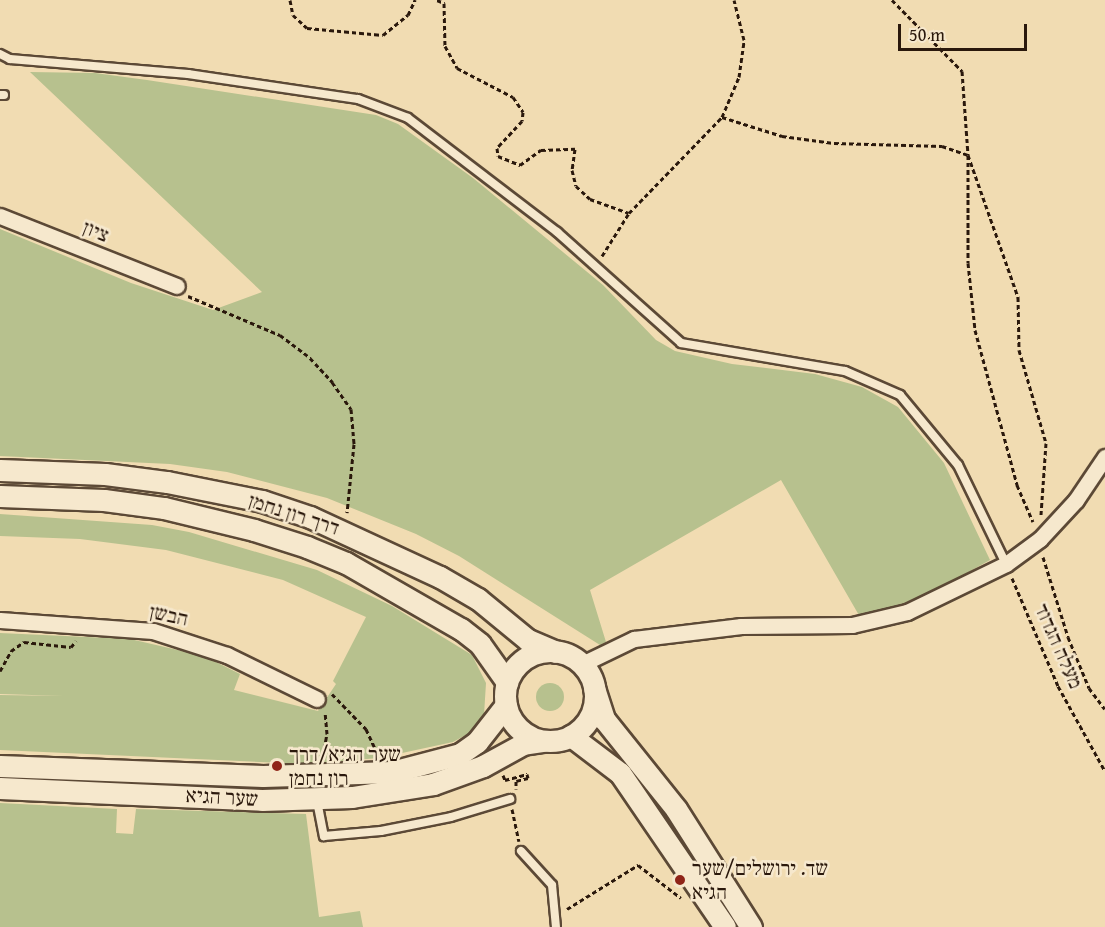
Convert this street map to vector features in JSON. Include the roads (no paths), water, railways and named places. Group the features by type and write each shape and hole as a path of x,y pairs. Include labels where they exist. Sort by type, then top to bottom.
{"main road":[{"name":"דרך רון נחמן","path":"0,470 105,474 167,482 262,501 349,531 440,577 478,599 528,640 556,652"},
{"name":"דרך רון נחמן","path":"0,496 104,500 164,508 307,547 346,563 461,629 480,644 507,682"},
{"path":"594,688 590,718 571,736 542,741 523,732 506,705 507,682 512,671 530,656 556,652 582,664 594,688 604,719 676,809 751,927"},
{"name":"שער הגיא","path":"0,766 263,776 392,772 460,754 477,742 506,705"},
{"path":"571,736 620,773 725,927"},
{"name":"שער הגיא","path":"0,788 317,799 433,784 483,766 523,744 542,741"}],"street":[{"name":"ציון","path":"0,216 179,290"},
{"path":"582,664 634,639 741,626 874,621 907,612 1006,564 1040,539 1076,500 1105,457"},
{"name":"הבשן","path":"0,620 153,631 190,641 320,693"}],"lane":[{"path":"0,54 10,59 188,74 383,106 408,118 479,169 596,265 681,343 846,371 900,395 958,465 1006,564"},
{"path":"317,799 324,836 381,831 451,817 510,799"},
{"path":"521,851 552,885 556,927"}],"place":[{"name":"שער הגיא/דרך רון נחמן","path":"277,766"},
{"name":"שד. ירושלים/שער הגיא","path":"680,880"}]}
